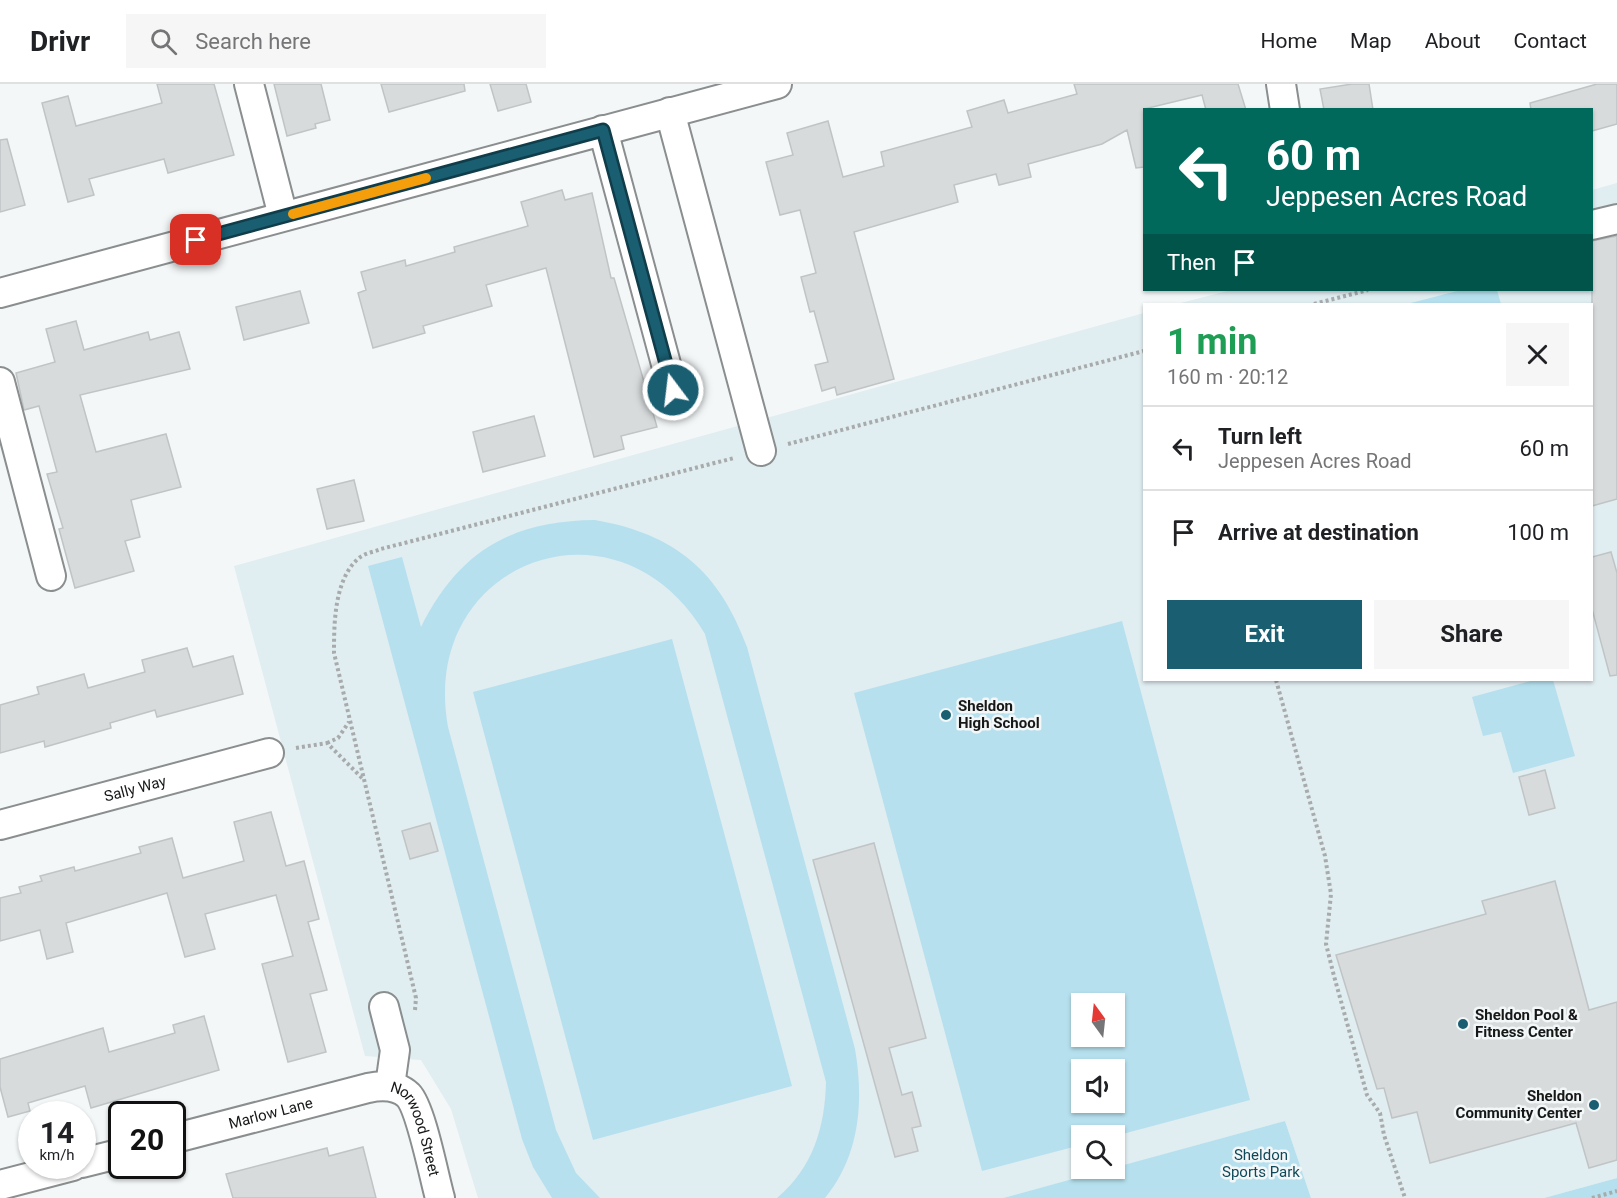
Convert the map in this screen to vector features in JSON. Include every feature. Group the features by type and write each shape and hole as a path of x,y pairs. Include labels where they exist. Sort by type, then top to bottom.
{"street":[{"path":"249,84 283,216"},
{"path":"1281,84 1285,108"},
{"path":"0,292 762,86"},
{"path":"670,112 761,451"},
{"path":"603,130 673,390"},
{"path":"1593,225 1617,219"},
{"path":"0,382 51,576"},
{"name":"Sally Way","path":"0,825 269,753"},
{"path":"379,1087 395,1050 387,1018"},
{"name":"Marlow Lane","path":"186,1135 379,1087"},
{"name":"Norwood Street","path":"379,1087 400,1090 413,1102 440,1198"},
{"path":"0,1185 23,1179"}],"path":[{"path":"1318,303 1364,291"},
{"path":"387,1018 409,1022 416,1008 416,998 334,653 334,622 339,592 359,558 381,549 1143,351"},
{"path":"1276,681 1325,856 1331,894 1326,944 1367,1095 1380,1113 1384,1135 1405,1198"},
{"path":"269,753 327,743 342,733 349,722"},
{"path":"327,743 364,780"},
{"path":"1592,1198 1617,1191"}],"shaded area":[{"name":"Sheldon High School","path":"1617,183 1617,1178 1544,1198 1311,1198 1285,1121 1125,1165 1125,1125 1071,1125 1071,1179 1074,1179 1003,1198 478,1198 451,1109 421,1060 365,1056 234,566 1143,313 1143,681 1593,681 1593,303 1181,303 1227,291 1593,291 1593,190"}],"green space":[{"path":"1457,291 1497,291 1501,303 1411,303"},
{"path":"595,520 649,535 671,546 690,560 708,577 723,597 747,647 855,1049 858,1069 859,1108 852,1146 837,1182 825,1198 777,1198 800,1174 815,1146 823,1115 826,1082 705,634 668,589 624,563 578,555 533,563 493,585 463,621 447,669 448,727 556,1130 576,1173 600,1198 552,1198 533,1167 522,1139 368,566 402,557 421,627 452,578 491,545 513,534 538,526"},
{"path":"1122,621 1250,1100 1125,1133 1125,1125 1071,1125 1071,1148 982,1171 854,693"},
{"path":"672,639 792,1086 593,1140 473,692"},
{"path":"1530,681 1553,681 1575,756 1513,773 1501,732 1483,736 1472,697"},
{"name":"Sheldon Sports Park","path":"1285,1121 1311,1198 1003,1198 1073,1179 1125,1179 1125,1165"},
{"path":"1617,1178 1617,1198 1544,1198"}],"building":[{"path":"157,84 214,84 234,155 168,173 164,159 89,179 94,195 68,202 42,103 68,96 76,126 162,103"},
{"path":"274,84 321,84 330,120 315,124 316,128 287,136"},
{"path":"381,84 464,84 465,91 389,112"},
{"path":"490,84 526,84 531,102 498,111"},
{"path":"1074,84 1238,84 1245,108 1205,108 1202,95 1143,108 1143,167 1136,168 1127,130 1102,144 1028,164 1031,177 999,185 996,174 954,185 958,202 854,232 894,379 837,395 835,387 822,391 815,365 828,362 814,311 810,312 801,277 816,273 800,210 780,215 766,162 793,155 787,133 828,121 843,177 884,166 881,152 972,127 967,111 1004,100 1008,113 1077,94"},
{"path":"1369,84 1373,108 1324,108 1320,89"},
{"path":"1597,84 1617,84 1617,124 1593,131 1593,108 1531,108 1530,103"},
{"path":"7,139 25,205 0,212 0,140"},
{"path":"562,190 565,200 592,193 611,278 614,278 657,427 621,436 624,449 594,457 546,268 486,285 492,306 423,326 425,333 373,348 358,293 366,290 361,272 405,260 406,266 455,252 454,247 528,226 521,202"},
{"path":"1617,236 1617,499 1593,506 1592,291 1593,241"},
{"path":"300,291 309,323 244,340 236,307"},
{"path":"76,321 84,350 148,332 150,340 179,332 190,369 80,395 96,452 166,434 181,487 131,500 140,537 125,541 134,571 75,588 59,529 63,528 47,474 57,472 39,406 24,410 16,373 55,362 46,329"},
{"path":"534,416 545,456 483,472 473,432"},
{"path":"354,480 364,521 327,529 317,489"},
{"path":"1611,552 1617,573 1617,675 1610,676 1593,613 1593,557"},
{"path":"187,648 193,667 233,656 243,694 157,717 155,710 110,723 111,728 45,747 44,741 0,753 0,705 39,694 37,687 84,674 88,688 145,672 142,660"},
{"path":"1545,770 1555,808 1529,815 1519,777"},
{"path":"271,812 286,866 304,861 319,919 308,922 327,990 310,994 326,1052 288,1062 262,964 293,956 276,895 205,914 215,949 185,957 167,893 66,923 73,952 47,959 40,930 0,941 0,898 21,893 19,887 42,881 40,876 74,867 75,871 141,853 139,847 172,838 183,878 244,861 234,822"},
{"path":"430,823 438,851 410,859 402,831"},
{"path":"874,843 926,1038 889,1048 902,1095 912,1092 921,1126 912,1128 918,1151 895,1157 813,860"},
{"name":"Sheldon Pool & Fitness Center","path":"1555,881 1589,1010 1617,1002 1617,1160 1589,1168 1576,1123 1430,1163 1417,1112 1392,1118 1384,1088 1377,1089 1336,955 1486,914 1482,901"},
{"path":"204,1016 219,1070 108,1101 96,1107 96,1101 89,1101 85,1086 35,1101 18,1101 18,1114 8,1117 0,1087 0,1059 103,1028 109,1052 175,1033 173,1025"},
{"path":"363,1147 376,1198 233,1198 226,1174 327,1148 329,1156"}],"slow traffic":[{"path":"293,214 426,178"}],"place":[{"name":"Sheldon High School","path":"946,715"},
{"name":"Sheldon Pool & Fitness Center","path":"1463,1024"},
{"name":"Sheldon Community Center","path":"1594,1105"}],"route":[{"path":"196,240 603,130 673,390"}]}
